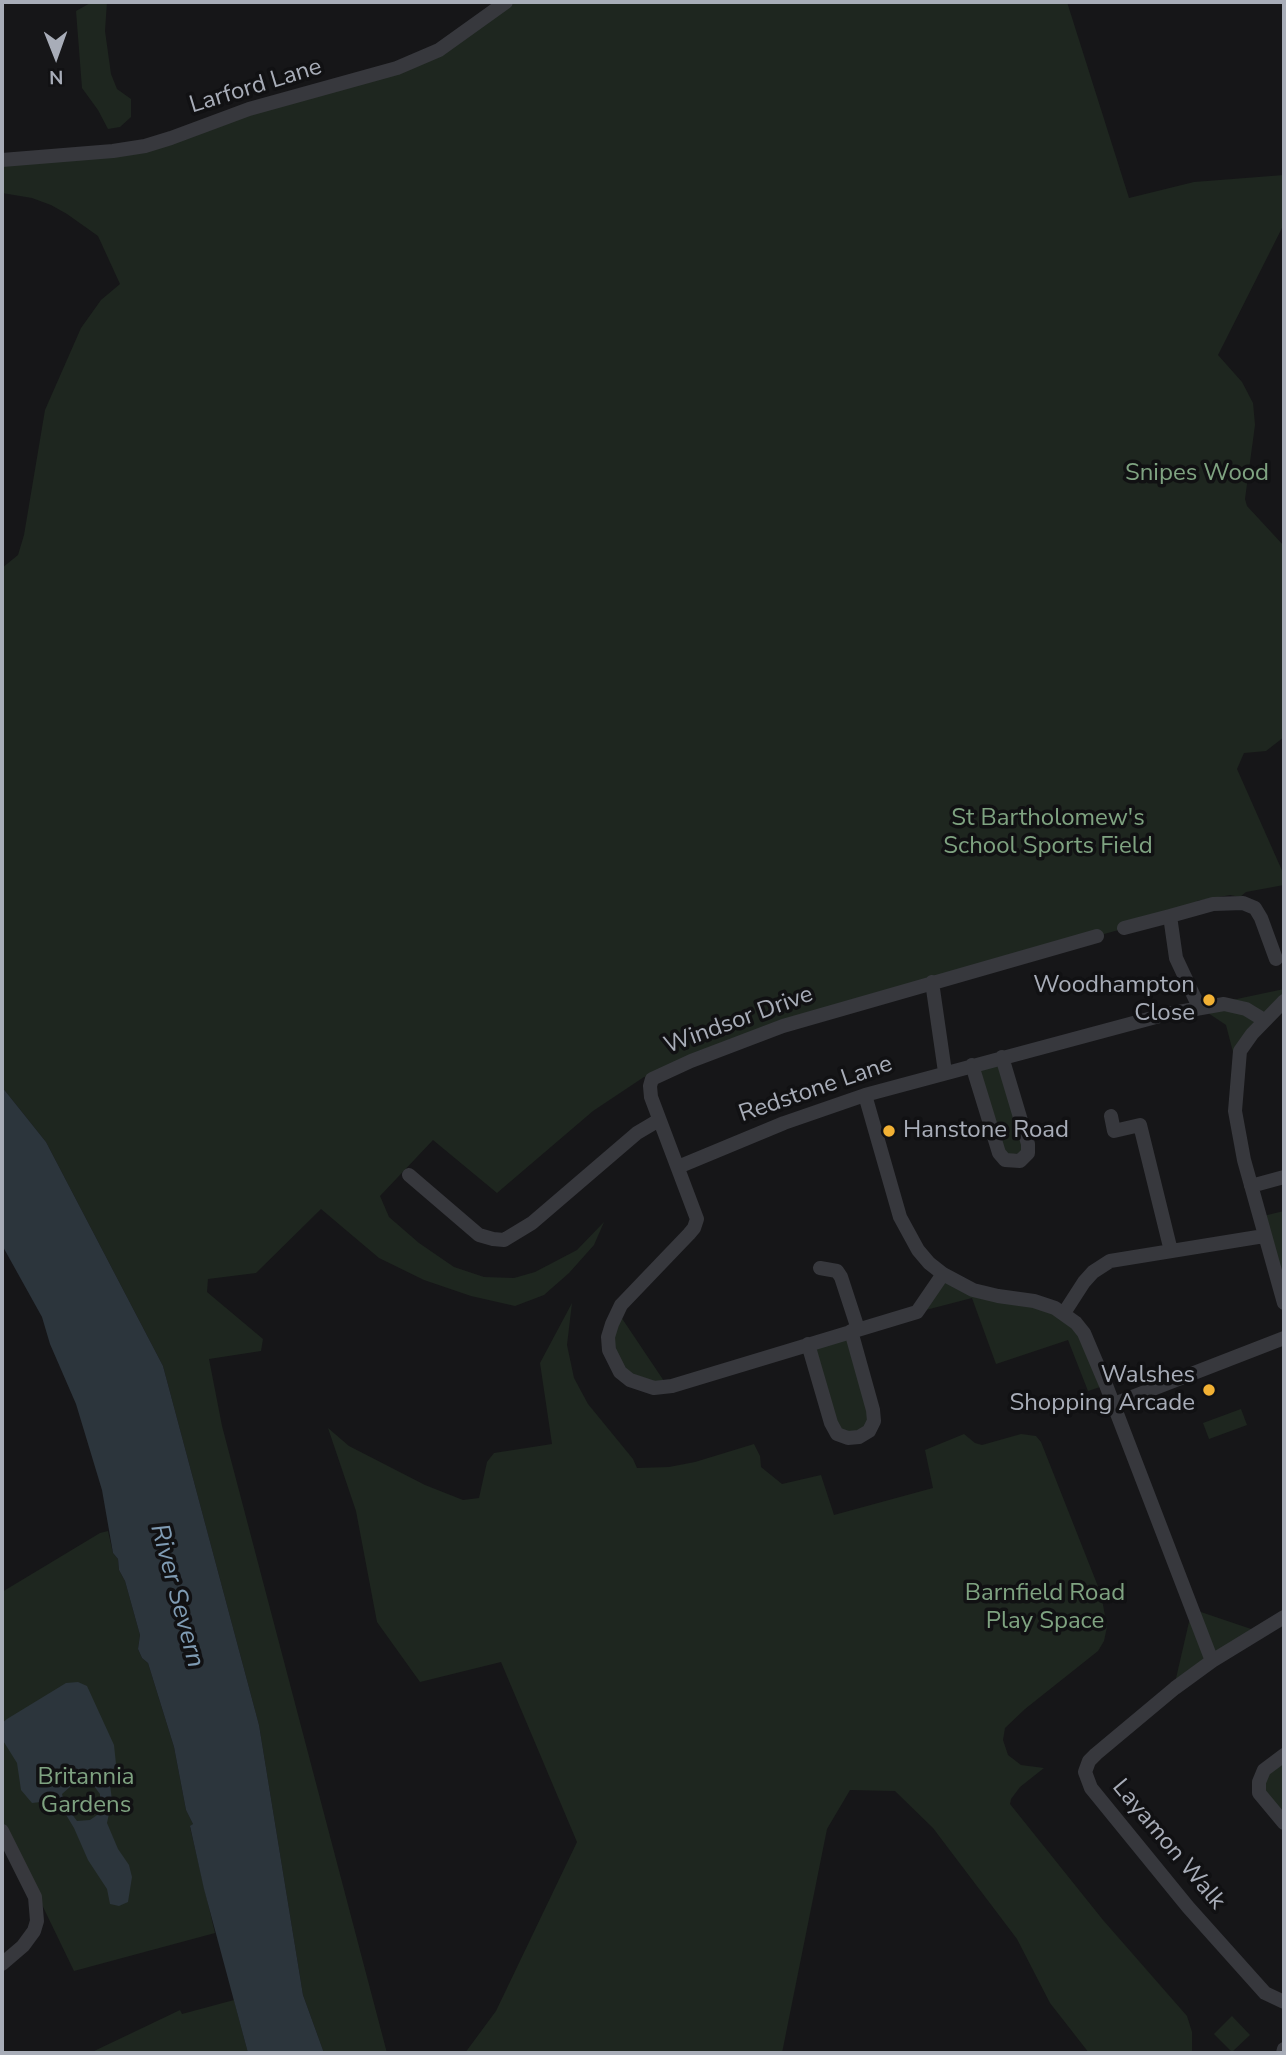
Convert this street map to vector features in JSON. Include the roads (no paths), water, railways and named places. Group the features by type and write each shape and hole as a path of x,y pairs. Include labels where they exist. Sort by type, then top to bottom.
{"street":[{"name":"Larford Lane","path":"2,160 145,146 249,109 397,68 439,50 506,2"},
{"path":"1124,928 1213,904 1243,903 1255,908 1261,918 1276,959"},
{"path":"1170,916 1176,958 1199,1007"},
{"name":"Windsor Drive","path":"808,1344 668,1387 641,1385 620,1372 609,1350 608,1337 617,1311 629,1294 696,1224 651,1097 653,1079 783,1026 1097,936"},
{"path":"932,982 945,1072"},
{"path":"1284,1001 1264,1020 1240,1051 1235,1111 1251,1186 1284,1303"},
{"name":"Redstone Lane","path":"678,1167 784,1123 865,1095 1199,1007 1231,1005 1247,1009 1264,1020"},
{"path":"972,1065 999,1153 1005,1160 1020,1161 1028,1153 1028,1144 1002,1057"},
{"path":"865,1095 900,1217 918,1250 943,1274 973,1290 1034,1301 1064,1313 1084,1334 1114,1404 1212,1661"},
{"path":"1111,1116 1114,1131 1140,1125 1171,1251"},
{"path":"409,1175 479,1234 493,1240 504,1240 532,1223 637,1133 659,1120"},
{"path":"1251,1186 1284,1177"},
{"path":"1064,1313 1084,1282 1102,1264 1121,1258 1264,1236"},
{"path":"820,1268 836,1271 841,1277 854,1330 873,1410 874,1421 869,1431 859,1437 848,1438 837,1433 831,1423 808,1344 854,1330 918,1312 943,1274"},
{"path":"1114,1404 1284,1338"},
{"name":"Layamon Walk","path":"1284,1617 1212,1661 1175,1688 1092,1757 1086,1768 1086,1777 1091,1788 1140,1850 1265,1993 1284,2002"},
{"path":"1284,1755 1264,1770 1259,1782 1259,1793 1284,1823"},
{"path":"2,1831 8,1858 35,1897 37,1921 23,1947 2,1964"},
{"path":"1265,1993 1284,2015"}],"water":[{"name":"River Severn","path":"2,1087 46,1142 163,1366 259,1725 303,1995 324,2053 248,2053 204,1889 190,1826 193,1824 186,1810 174,1747 148,1663 138,1649 140,1635 118,1559 113,1553 102,1490 76,1404 50,1344 42,1317 2,1245"},
{"path":"78,1682 87,1686 114,1745 116,1764 109,1777 112,1800 107,1823 118,1849 129,1865 132,1877 128,1902 119,1906 110,1904 107,1889 88,1860 62,1808 50,1801 32,1803 21,1790 17,1763 2,1739 2,1723 66,1683","holes":["91,1782 100,1794 100,1813 90,1820 77,1821 65,1805 62,1794 71,1786"]}],"place":[{"name":"Woodhampton Close","path":"1209,1000"},
{"name":"Hanstone Road","path":"889,1131"},
{"name":"Walshes Shopping Arcade","path":"1209,1390"}],"park label":[{"name":"Snipes Wood","path":"1197,474"},
{"name":"St Bartholomew's School Sports Field","path":"1048,833"},
{"name":"Barnfield Road Play Space","path":"1045,1608"},
{"name":"Britannia Gardens","path":"86,1792"}]}
